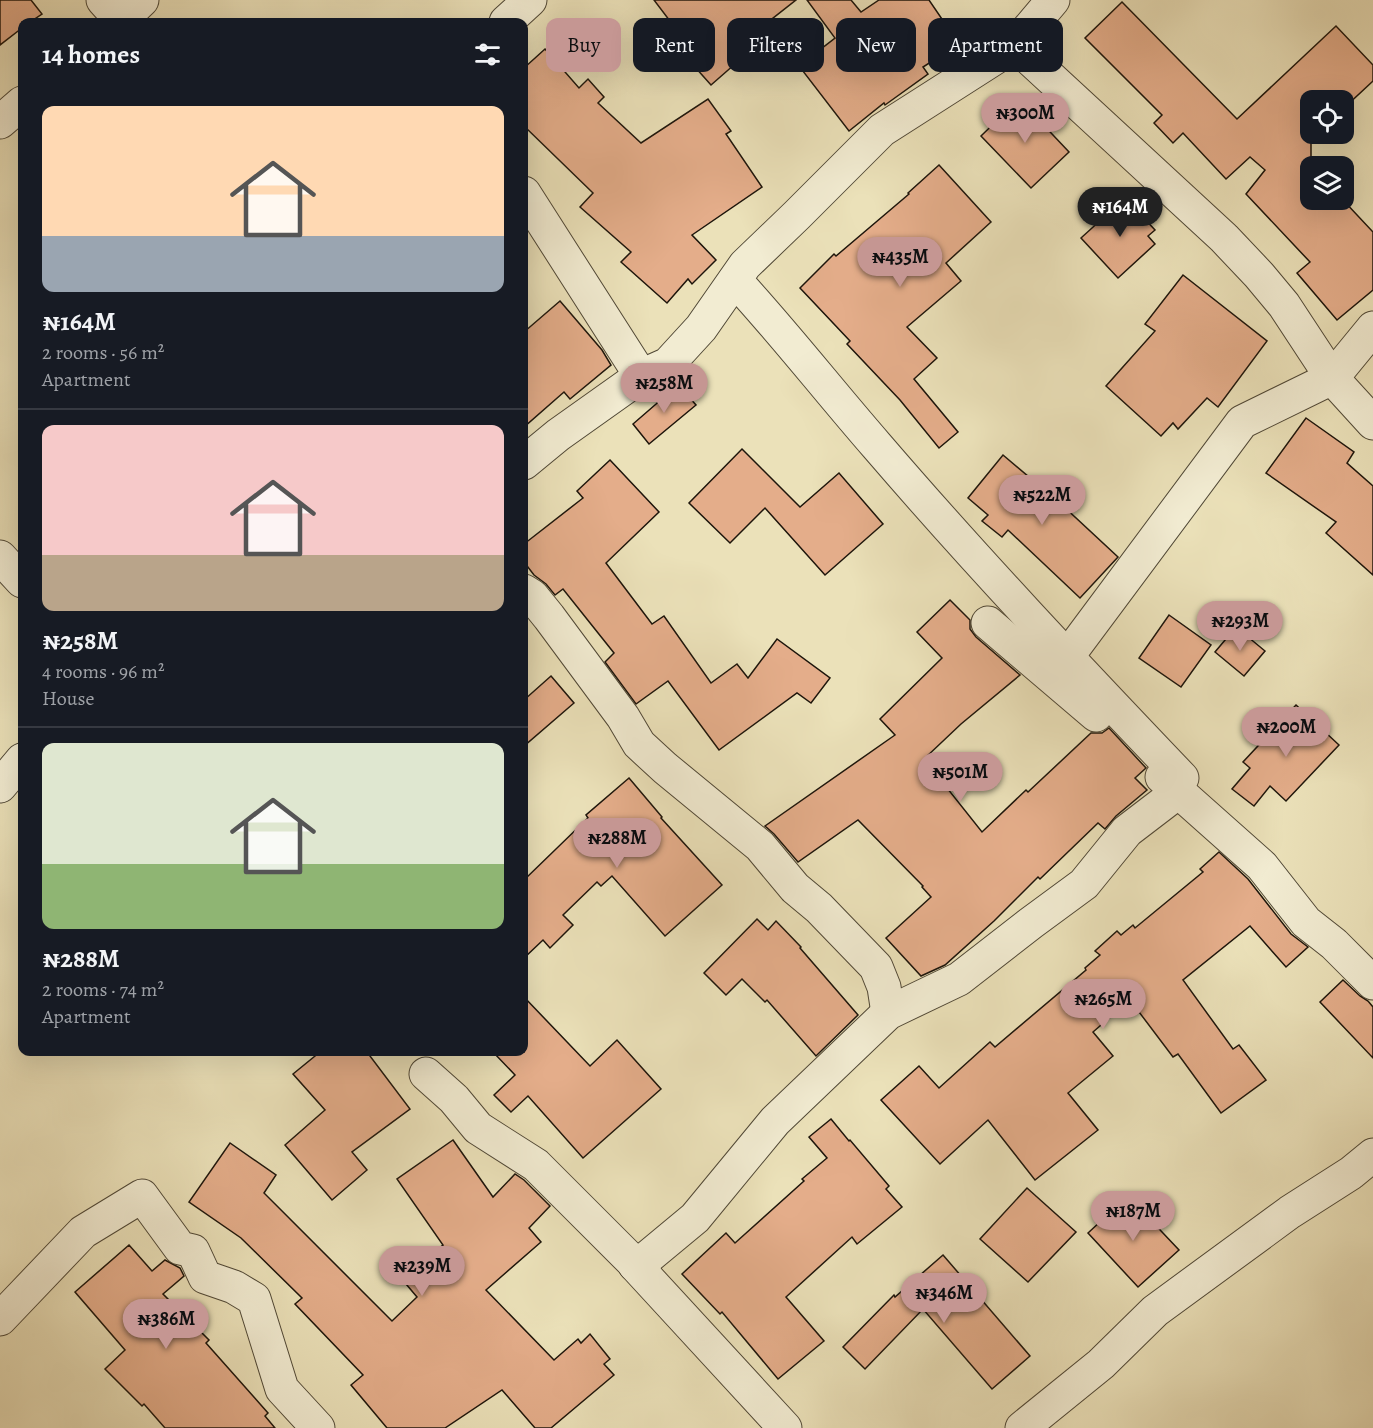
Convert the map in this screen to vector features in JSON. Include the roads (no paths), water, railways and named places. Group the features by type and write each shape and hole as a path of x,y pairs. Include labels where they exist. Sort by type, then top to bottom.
{"street":[{"path":"511,18 530,0"},
{"path":"1037,18 1053,0"},
{"path":"528,460 558,435 641,376 668,364 701,328 745,265 882,130 972,72"},
{"path":"1043,72 1224,238 1284,305 1332,378 1373,423"},
{"path":"0,122 18,106"},
{"path":"528,199 641,376"},
{"path":"735,280 1001,587 1067,657 1180,785 1262,866 1306,922 1334,944 1373,983"},
{"path":"1067,657 1242,422 1332,378 1373,328"},
{"path":"0,557 18,576"},
{"path":"528,594 549,616 623,717 639,744 760,846 795,888 819,908 876,966 884,987 888,1013"},
{"path":"988,623 1180,785"},
{"path":"0,786 18,765"},
{"path":"635,1265 642,1262 695,1218 775,1121 888,1013 959,979 1031,922 1084,884 1127,831 1180,785"},
{"path":"426,1074 454,1099 478,1128 536,1165 645,1274 635,1265"},
{"path":"1022,1428 1101,1364 1155,1311 1290,1212 1351,1173 1373,1155"},
{"path":"0,1319 83,1232 142,1196 180,1248 193,1251 205,1277 234,1287 254,1299 282,1389 318,1428"},
{"path":"635,1265 785,1428"}]}
